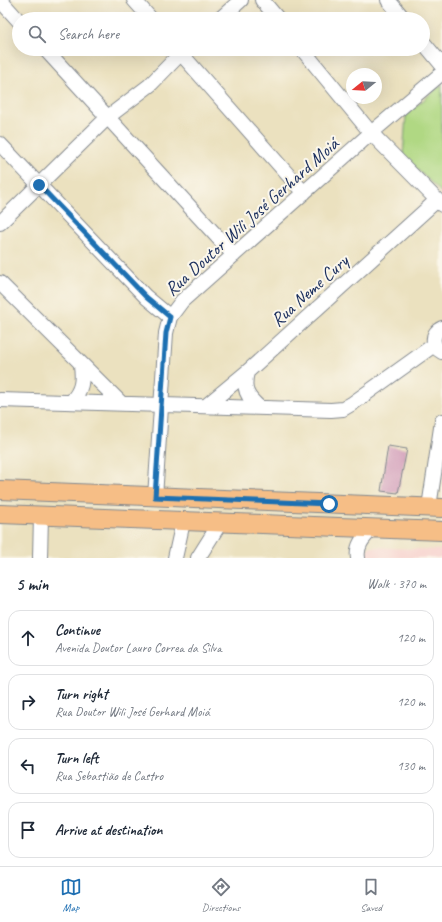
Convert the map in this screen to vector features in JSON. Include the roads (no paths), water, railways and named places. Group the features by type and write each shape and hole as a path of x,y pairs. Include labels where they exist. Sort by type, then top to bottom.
{"main road":[{"path":"0,490 435,508"},
{"path":"125,520 149,513 152,510 155,497"},
{"path":"183,522 188,513 238,501"},
{"path":"0,514 371,530 442,531"}],"street":[{"path":"0,0 12,13"},
{"path":"134,0 145,12"},
{"path":"228,12 242,0"},
{"path":"262,0 272,12"},
{"path":"388,0 398,12"},
{"path":"430,50 442,65"},
{"path":"51,56 234,255"},
{"path":"0,223 108,117 150,85 176,56"},
{"path":"186,56 304,193"},
{"path":"308,56 371,133 439,203"},
{"name":"Rua Doutor Wili José Gerhard Moiá","path":"155,497 166,333 170,317 182,301 371,133 442,73"},
{"path":"0,144 146,297 170,317"},
{"name":"Rua Neme Cury","path":"206,406 247,372 439,203"},
{"path":"0,283 121,403"},
{"path":"0,400 331,410 343,409 438,348 434,334 442,328"},
{"path":"71,402 81,389 83,379 81,365"},
{"path":"247,372 245,388 249,399 260,408"},
{"path":"435,508 442,421"},
{"path":"40,558 41,516"},
{"path":"183,522 176,555 199,557 220,523"},
{"path":"358,558 356,552 362,539 371,530"}]}
